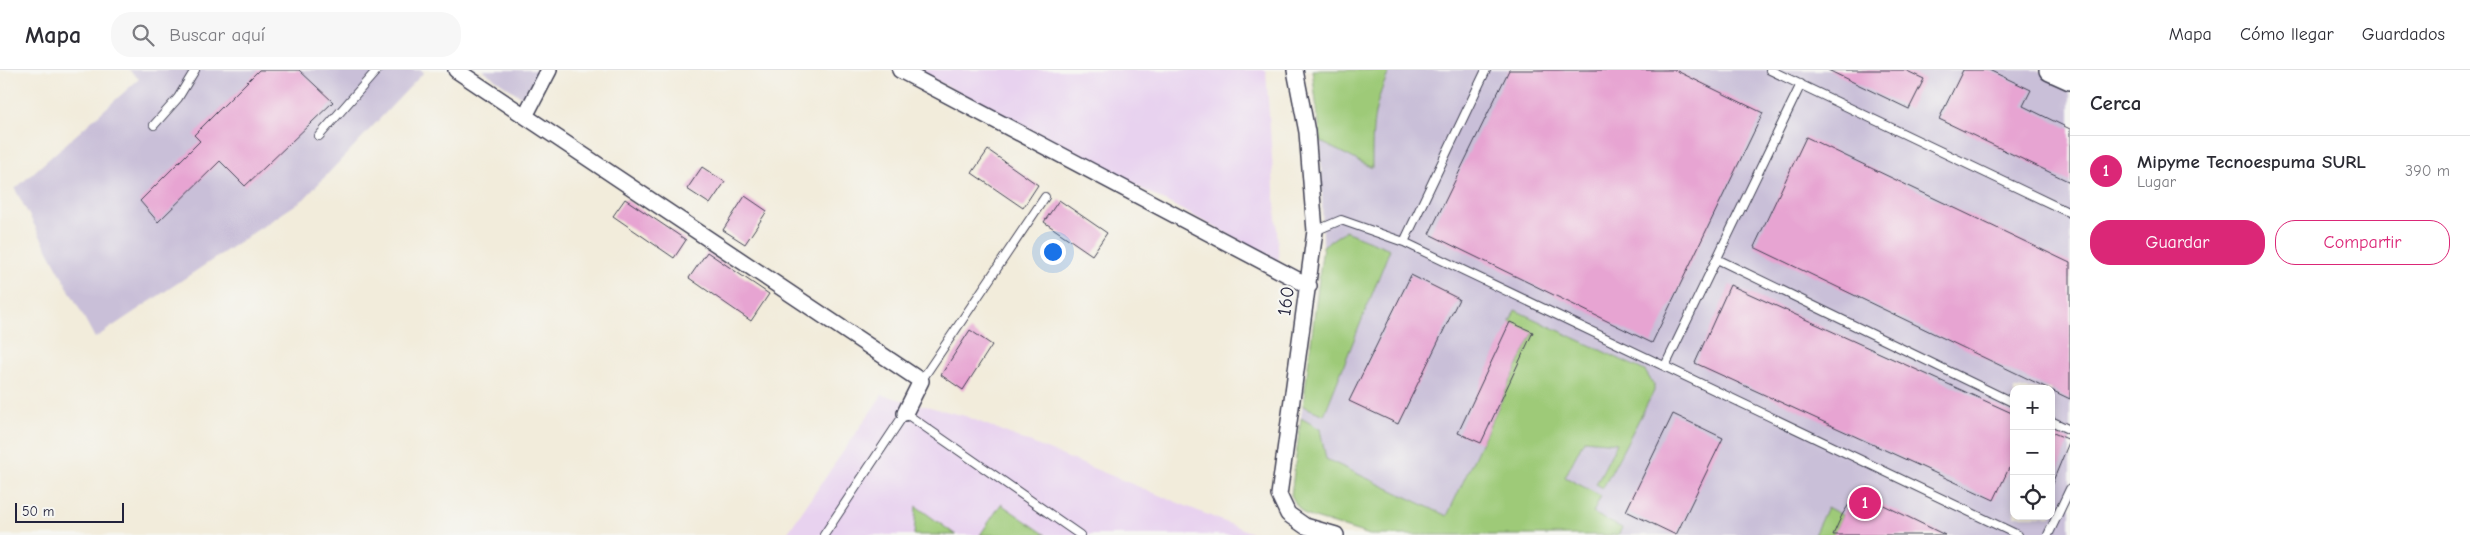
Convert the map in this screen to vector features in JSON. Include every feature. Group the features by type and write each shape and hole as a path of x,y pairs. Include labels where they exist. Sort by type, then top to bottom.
{"street":[{"path":"456,70 921,381 905,414"},
{"path":"525,116 549,70"},
{"path":"900,70 1309,286"},
{"name":"160","path":"1295,70 1307,132 1315,231 1279,495 1288,514 1305,526 1336,535"},
{"path":"2050,70 2070,79"}],"lane":[{"path":"154,125 178,98 195,70"},
{"path":"319,136 377,70"},
{"path":"1404,242 1486,70"},
{"path":"1770,70 2070,213"},
{"path":"1665,366 1801,84"},
{"path":"921,381 1045,198"},
{"path":"1315,231 1341,220 1404,242 2018,535"},
{"path":"1717,259 2010,401"},
{"path":"824,535 905,414 1080,535"},
{"path":"2055,423 2070,430"},
{"path":"2048,535 2070,489"}],"shaded area":[{"path":"129,70 421,70 424,72 304,199 95,338 15,189 139,79"},
{"path":"482,70 544,70 523,98"},
{"path":"916,70 1266,70 1279,261"},
{"path":"1312,70 2038,70 2070,85 2070,535 1370,535 1305,515 1291,495 1323,246 1321,142"},
{"path":"882,395 965,416 1257,535 786,535"}],"green space":[{"path":"1312,70 1390,70 1376,107 1372,141 1372,168 1321,142"},
{"path":"1345,231 1390,249 1324,415 1303,406 1323,246"},
{"path":"1515,310 1645,371 1654,385 1654,391 1603,488 1596,484 1617,443 1584,440 1565,477 1601,496 1593,513 1622,528 1618,535 1370,535 1305,515 1291,495 1301,418 1320,429 1326,459 1447,516 1533,333 1510,322"},
{"path":"1001,504 1046,535 980,535"},
{"path":"916,506 956,535 914,535"},
{"path":"1827,507 1842,515 1833,535 1814,535"}],"building":[{"path":"259,70 299,70 333,102 245,186 220,161 158,222 140,201 200,141 194,135"},
{"path":"1509,70 1675,70 1763,113 1652,343 1429,234"},
{"path":"1828,70 1905,70 1924,79 1909,109"},
{"path":"1963,70 1989,70 2031,90 2023,106 2070,129 2070,182 1939,119"},
{"path":"1806,137 2070,263 2070,399 2055,392 2055,385 2041,385 1754,247"},
{"path":"988,150 1038,185 1023,208 972,173"},
{"path":"702,167 725,182 710,204 687,189"},
{"path":"745,196 767,211 745,244 723,230"},
{"path":"625,199 686,240 674,258 613,216"},
{"path":"1059,200 1107,233 1092,255 1044,222"},
{"path":"707,252 769,294 751,321 689,278"},
{"path":"1411,275 1459,299 1398,424 1349,401"},
{"path":"1730,285 2010,412 2010,468 1994,500 1695,363"},
{"path":"1510,322 1533,332 1481,443 1458,433"},
{"path":"970,330 992,345 963,390 941,375"},
{"path":"1673,414 1723,438 1676,535 1626,511"},
{"path":"2055,434 2070,440 2055,476"},
{"path":"1857,492 1945,535 1833,535 1842,515"}],"place":[{"name":"Mipyme Tecnoespuma SURL","path":"1865,503"}]}
